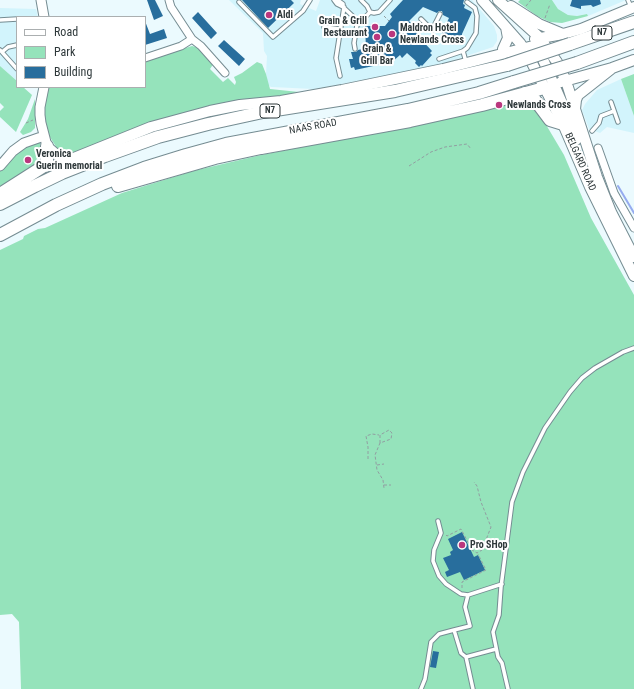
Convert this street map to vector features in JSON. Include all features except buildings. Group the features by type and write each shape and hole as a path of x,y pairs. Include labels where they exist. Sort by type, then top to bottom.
{"highway":[{"name":"N7","path":"0,204 40,184 105,156 158,138 208,124 263,112 394,91 507,65 634,22"},
{"name":"NAAS ROAD","path":"0,235 56,205 102,184 144,168 220,146 408,110 479,93 578,62 634,42"},
{"path":"56,205 76,201 117,186 215,158 261,148 410,121 482,105 548,86"},
{"path":"525,93 535,100 550,120 563,124"},
{"path":"40,184 70,166 149,133 202,118 282,101"},
{"path":"2,193 44,166 47,161 45,141"}],"main road":[{"name":"BELGARD ROAD","path":"482,0 522,46 548,86 585,174 634,276"},
{"name":"BELGARD ROAD","path":"498,0 542,43 557,62 566,81 597,177 611,212 634,257"},
{"path":"502,0 538,24 564,34"},
{"path":"489,57 503,49 542,43 552,36 581,29 631,5"},
{"path":"503,49 508,38 506,27"},
{"path":"542,43 540,50 548,86 569,119 578,143 585,174"},
{"path":"69,160 135,133 179,118 240,105 282,101 363,86 467,63 522,46"},
{"path":"548,86 612,68 634,60"},
{"path":"576,113 576,100 578,95 599,80 612,68"}],"street":[{"path":"41,0 44,16"},
{"path":"169,0 171,7 192,39 201,46 225,73"},
{"path":"146,58 181,46 192,39"},
{"path":"44,88 40,111 45,141 61,158 69,160"},
{"path":"0,166 13,151 24,143 45,141"},
{"name":"BELGARD ROAD","path":"598,148 614,193 634,228"}],"lane":[{"path":"239,2 273,37 303,11 310,0"},
{"path":"361,0 370,12"},
{"path":"370,12 379,12 390,0"},
{"path":"335,1 339,1 343,4 343,7 360,23"},
{"path":"439,59 463,51 467,48 476,33 477,16 475,8 467,2"},
{"path":"340,76 336,58 343,7"},
{"path":"355,49 354,43 357,25 370,12"},
{"path":"421,19 432,30 440,14"},
{"path":"0,20 16,20"},
{"path":"324,27 340,29"},
{"path":"16,45 8,47 1,51 16,68"},
{"path":"463,51 467,63"},
{"path":"611,102 618,122"},
{"path":"592,131 599,123 601,116 614,111"},
{"path":"2,193 53,166 69,160"},
{"path":"508,689 502,663 498,657 493,632 499,615 512,502 523,472 544,428 582,378 610,358 634,348"},
{"path":"438,521 441,534 434,550 433,561 435,569 446,584 461,594 468,595 502,584"},
{"path":"421,689 425,679 432,642 435,638 440,634 470,626 465,607 468,595"},
{"path":"454,630 461,653 466,657 473,689"},
{"path":"466,657 496,649"}],"path":[{"path":"542,21 546,17 550,4"},
{"path":"379,12 389,21"},
{"path":"26,123 34,120"},
{"path":"409,166 431,152 444,147 468,144 471,149"},
{"path":"368,459 366,436 372,434 380,435 389,430 392,433 391,439 380,443"},
{"path":"380,435 380,443 375,456 377,470 383,480 384,488"},
{"path":"376,465 384,464"},
{"path":"474,482 477,486 481,502 491,527 482,550 477,553"},
{"path":"384,486 391,485"},
{"path":"441,534 447,536 461,529 472,550 477,553 486,570 462,582 461,594"}],"shaded area":[{"path":"229,0 301,0 300,4 316,11 320,0 472,0 494,26 497,41 493,47 433,67 314,89 271,87 268,85 266,74 267,56 264,51 263,33"},
{"path":"552,0 626,0 588,16 587,14 577,16 568,15 558,9"},
{"path":"0,8 36,9 38,16 16,16 16,80 0,66"},
{"path":"621,79 634,116 634,133 607,127 600,133 589,129 582,110 585,104 597,90"}],"green space":[{"path":"520,0 552,0 558,9 568,15 577,16 587,14 588,16 562,23 550,22 537,16 518,2"},
{"path":"192,46 199,48 214,63 210,69 223,82 228,78 235,85 236,82 234,77 257,62 262,64 270,89 299,92 243,103 72,157 60,153 48,134 44,110 49,88 146,88 146,61"},
{"path":"0,66 16,80 16,88 24,88 32,95 16,132 0,117 0,111 4,107 0,103"},
{"path":"634,74 634,116 621,79"},
{"path":"35,99 35,128 31,132 23,135 20,132 28,119"},
{"path":"518,102 525,102 530,105 545,123 564,155 591,218 634,295 634,689 21,689 19,622 12,614 0,615 0,250 23,239 24,236 38,229 45,228 122,193 193,171 261,155 417,125"},
{"path":"40,137 41,159 37,169 0,190 0,170 15,154"}],"waterway":[{"path":"618,186 634,213"}],"place":[{"name":"Aldi","path":"269,15"},
{"name":"Grain & Grill Restaurant","path":"375,27"},
{"name":"Maldron Hotel Newlands Cross","path":"392,34"},
{"name":"Grain & Grill Bar","path":"377,37"},
{"name":"Newlands Cross","path":"499,105"},
{"name":"Veronica Guerin memorial","path":"28,160"},
{"name":"Pro SHop","path":"462,545"}]}
